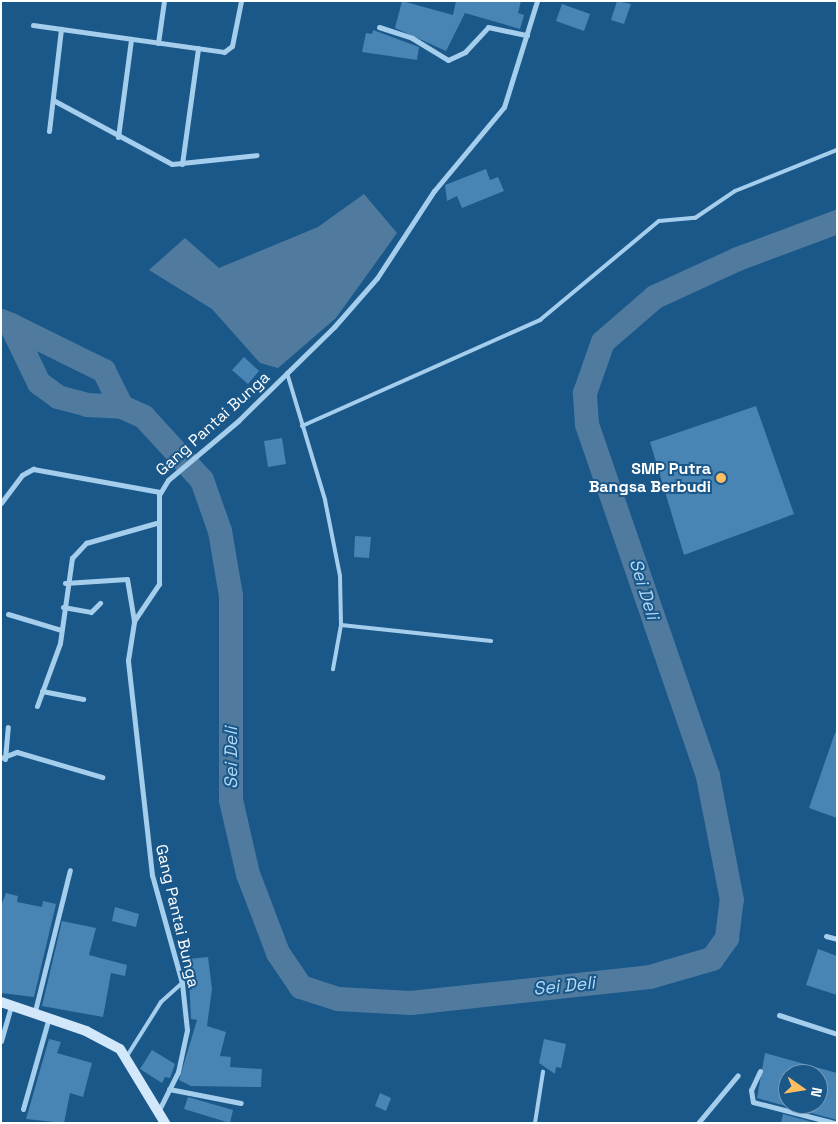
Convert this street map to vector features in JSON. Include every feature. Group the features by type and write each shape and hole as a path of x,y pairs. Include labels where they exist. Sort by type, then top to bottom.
{"main road":[{"path":"6,1004 49,1016 106,1040 127,1056 165,1123"}],"street":[{"path":"158,43 164,1"},
{"path":"33,25 198,48 230,49 241,1"},
{"name":"Gang Pantai Bunga","path":"159,1110 169,1089 187,1030 182,983 152,875 140,792 128,660 134,621 159,584 156,523 160,492 168,480 231,427 287,373 377,278 434,190 486,133 504,107 537,1"},
{"path":"379,27 412,38 448,60 465,52 488,28 527,35"},
{"path":"49,131 61,28"},
{"path":"118,137 131,39"},
{"path":"182,164 198,48"},
{"path":"53,100 165,161 182,164 258,156"},
{"path":"1,503 22,475 33,469 160,492"},
{"path":"37,706 61,630 65,583 72,558 86,544 156,523"},
{"path":"65,583 127,579 134,621"},
{"path":"63,607 91,612 100,603"},
{"path":"8,614 61,630"},
{"path":"42,691 83,699"},
{"path":"3,758 8,727"},
{"path":"3,758 17,752 102,777"},
{"path":"35,1011 70,870"},
{"path":"826,936 837,939"},
{"path":"1,1041 6,1004"},
{"path":"779,1015 837,1034"},
{"path":"23,1108 49,1016"},
{"path":"760,1071 751,1090 753,1102 834,1123"},
{"path":"698,1123 738,1075"},
{"path":"169,1089 241,1103"}],"lane":[{"path":"302,426 540,320 659,222 695,218 735,192 837,150"},
{"path":"287,373 325,500 340,576 341,625 333,669"},
{"path":"341,625 491,641"},
{"path":"127,1056 152,1015 182,983"},
{"path":"535,1123 543,1072"}],"water":[{"path":"364,194 397,233 336,318 278,368 260,363 212,309 149,270 185,238 219,268 318,227"}],"building":[{"path":"402,1 453,15 456,1 521,1 518,13 524,15 520,29 465,13 446,51 395,28"},
{"path":"617,1 631,4 624,24 611,20"},
{"path":"562,4 590,14 584,31 556,21"},
{"path":"373,30 419,47 417,60 362,52 366,33 372,34"},
{"path":"486,169 490,180 498,177 504,191 462,208 457,196 447,201 445,185"},
{"path":"244,357 259,371 248,384 232,370"},
{"name":"SMP Putra Bangsa Berbudi","path":"756,406 794,514 684,555 650,442"},
{"path":"282,438 286,464 268,467 264,441"},
{"path":"355,536 371,537 369,558 354,557"},
{"path":"835,733 837,733 837,818 809,808"},
{"path":"6,893 18,896 17,902 42,907 43,901 56,904 34,997 1,993 1,906"},
{"path":"115,907 139,914 136,927 112,921"},
{"path":"62,921 96,928 89,955 127,965 125,976 111,973 103,1017 42,1006"},
{"path":"818,949 837,956 837,995 806,985"},
{"path":"208,957 212,989 207,1026 226,1032 220,1056 231,1057 230,1067 262,1069 261,1087 191,1086 179,1080 197,1020 191,1019 188,959"},
{"path":"49,1039 61,1042 57,1053 92,1063 83,1097 70,1093 64,1123 26,1119"},
{"path":"544,1039 566,1044 561,1068 556,1067 555,1074 539,1063"},
{"path":"152,1050 175,1064 170,1078 165,1077 162,1083 140,1069"},
{"path":"765,1053 805,1064 778,1064 778,1104 757,1098"},
{"path":"828,1070 837,1073 837,1120 815,1114 828,1114"},
{"path":"380,1093 391,1098 386,1111 375,1106"},
{"path":"188,1097 233,1110 230,1123 184,1109"},
{"path":"783,1114 816,1123 781,1123"}],"waterway":[{"name":"Sei Deli","path":"1,321 11,325 39,383 58,397 87,405 122,407 144,417 202,480 220,531 231,596 231,800 248,874 278,953 301,987 338,999 411,1003 650,977 712,959 727,938 732,900 708,776 587,424 585,393 603,342 655,297 738,259 837,222"},
{"path":"11,325 104,371 122,407"}],"place":[{"name":"SMP Putra Bangsa Berbudi","path":"721,478"}]}
